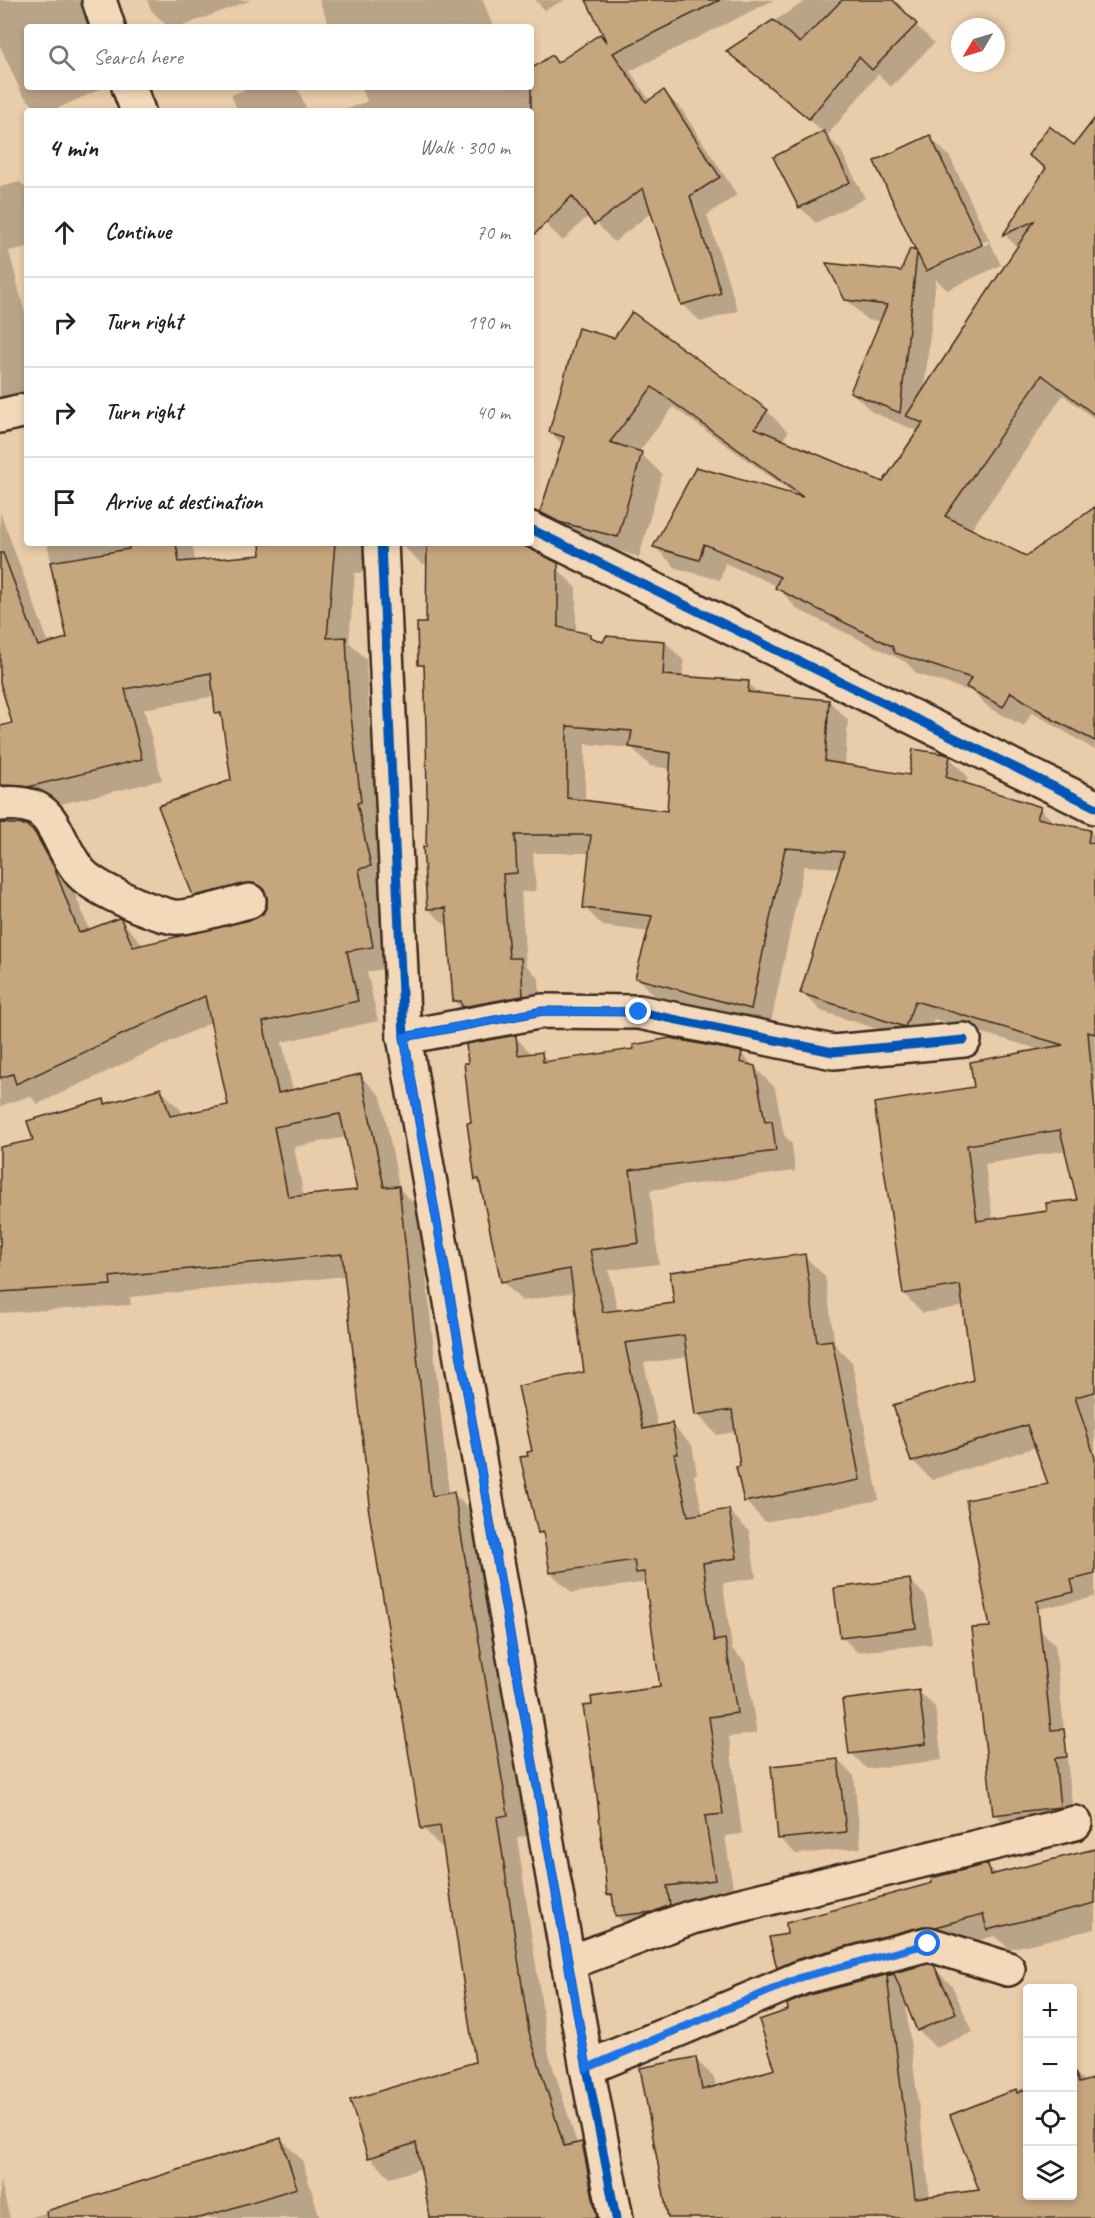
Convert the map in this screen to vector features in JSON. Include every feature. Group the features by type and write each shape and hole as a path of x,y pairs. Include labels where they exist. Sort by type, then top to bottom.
{"street":[{"path":"99,0 107,24"},
{"path":"130,90 137,108"},
{"path":"0,416 24,411"},
{"path":"534,530 1095,807"},
{"path":"381,546 404,1037 568,1963 616,2218"},
{"path":"0,804 22,802 42,810 80,872 116,897 175,917 249,901"},
{"path":"404,1037 543,1011 639,1012 833,1052 964,1040"},
{"path":"568,1963 692,1917 1075,1823"},
{"path":"587,2068 802,1977 928,1944 1008,1969"}],"building":[{"path":"586,0 720,0 613,53 646,102 664,90 720,177 690,196 721,293 681,305 643,188 594,225 572,196 534,235 534,108 531,108 531,90 534,90 534,67 552,55 557,63 600,34 607,43"},
{"path":"842,0 893,0 917,24 872,70 859,57 809,119 726,51 773,20 800,43"},
{"path":"1095,118 1095,415 1042,375 945,516 1026,556 1095,507 1095,741 1054,720 1011,692 1003,707 966,687 971,678 895,653 892,646 775,588 780,577 704,544 699,560 653,547 696,467 803,497 652,387 610,442 642,452 618,537 559,522 540,512 564,437 549,432 578,328 614,338 632,312 768,410 755,428 883,482 923,423 906,416 1034,221 1003,235 1046,168 1028,155 1049,126 1074,145"},
{"path":"824,131 850,182 799,208 773,157"},
{"path":"930,135 982,245 926,271 917,253 900,413 850,392 887,305 845,300 826,263 901,271 910,249 916,251 874,161"},
{"path":"128,546 176,546 179,562 261,555 260,546 335,546 327,638 346,637 349,698 361,802 357,803 371,866 359,869 373,947 347,951 358,1001 263,1022 278,1093 361,1074 384,1187 399,1186 432,1496 454,1492 508,1815 497,1817 529,2032 564,2146 582,2142 597,2218 430,2218 416,2143 368,2158 350,2100 475,2062 440,1826 421,1829 368,1506 370,1505 342,1254 110,1277 111,1285 0,1292 0,1147 33,1140 27,1121 104,1099 105,1104 161,1088 170,1116 228,1105 205,996 16,1084 13,1074 0,1078 0,823 26,825 35,833 54,867 79,933 119,918 133,947 254,919 263,914 267,905 267,897 263,888 253,883 193,896 158,806 231,780 221,713 215,713 211,673 125,689 142,759 28,787 0,785 0,726 12,723 0,682 0,553 3,553 38,646 67,638 50,562 129,549","holes":["340,1114 357,1190 288,1197 274,1127"]},
{"path":"427,546 525,546 558,563 558,627 590,634 590,637 603,642 606,636 665,641 663,675 749,681 748,692 829,700 825,761 909,775 913,749 945,754 950,756 946,777 1041,807 1037,818 1090,830 1088,842 1095,844 1095,1034 1088,1032 1095,1112 1095,1392 1075,1397 1095,1458 1095,1574 1071,1580 1074,1592 1037,1601 1051,1730 1064,1729 1067,1757 1055,1758 1060,1807 993,1815 972,1628 990,1627 966,1500 1048,1484 1027,1425 911,1462 893,1405 973,1380 960,1285 903,1294 874,1103 974,1087 970,1062 1063,1045 915,1001 905,1027 800,993 844,852 785,848 751,1009 635,978 652,916 583,908 591,835 515,835 517,873 503,874 509,958 521,958 523,996 462,1007 461,1001 453,1001 446,908 427,909 423,847 426,847 427,801 424,665 418,665 417,623 426,623","holes":["567,726 632,731 629,747 671,753 667,811 567,798","1060,1130 1077,1200 1046,1203 1047,1211 977,1221 967,1145"]},
{"path":"516,1035 518,1055 542,1052 543,1062 634,1049 633,1045 670,1038 742,1052 740,1062 755,1066 765,1122 772,1121 776,1151 630,1170 639,1243 590,1250 603,1312 674,1303 670,1272 805,1254 817,1342 832,1340 860,1480 744,1502 736,1467 740,1466 732,1410 695,1415 684,1335 625,1343 643,1429 672,1423 678,1454 674,1454 688,1516 729,1509 737,1558 703,1563 714,1641 725,1639 737,1713 709,1717 723,1814 705,1816 715,1880 667,1886 670,1905 653,1912 615,1916 612,1894 607,1895 597,1795 583,1706 592,1705 591,1697 660,1687 644,1572 636,1573 634,1560 550,1573 543,1532 538,1533 520,1457 528,1456 527,1452 532,1451 518,1386 584,1372 570,1269 501,1282 479,1179 475,1180 467,1123 471,1122 464,1063 468,1063 466,1044"},
{"path":"910,1579 916,1628 840,1637 834,1588"},
{"path":"919,1690 926,1744 849,1754 842,1700"},
{"path":"838,1759 846,1832 778,1839 771,1766"},
{"path":"1095,1849 1095,1903 987,1930 983,1914 935,1927 923,1926 798,1959 777,1968 769,1937 787,1934 786,1923 932,1883 931,1878 988,1864 990,1875"},
{"path":"928,1964 934,1965 956,2013 917,2031 894,1974 887,1976 915,2198 979,2190 950,2115 1016,2089 1017,2093 1023,2091 1023,2200 1077,2200 1077,2078 1079,2083 1095,2078 1095,2218 668,2218 640,2068 696,2057 702,2090 775,2069 759,2020 788,2010 787,2004 809,1995"},
{"path":"281,2138 297,2188 200,2218 47,2218 46,2211"}],"cycle path":[{"path":"534,530 1095,807"},
{"path":"381,546 404,1037 587,2068 616,2218"},
{"path":"404,1037 543,1011 639,1012 833,1052 964,1040"}],"route":[{"path":"639,1012 543,1011 404,1037 587,2068 802,1977 928,1944"}]}
